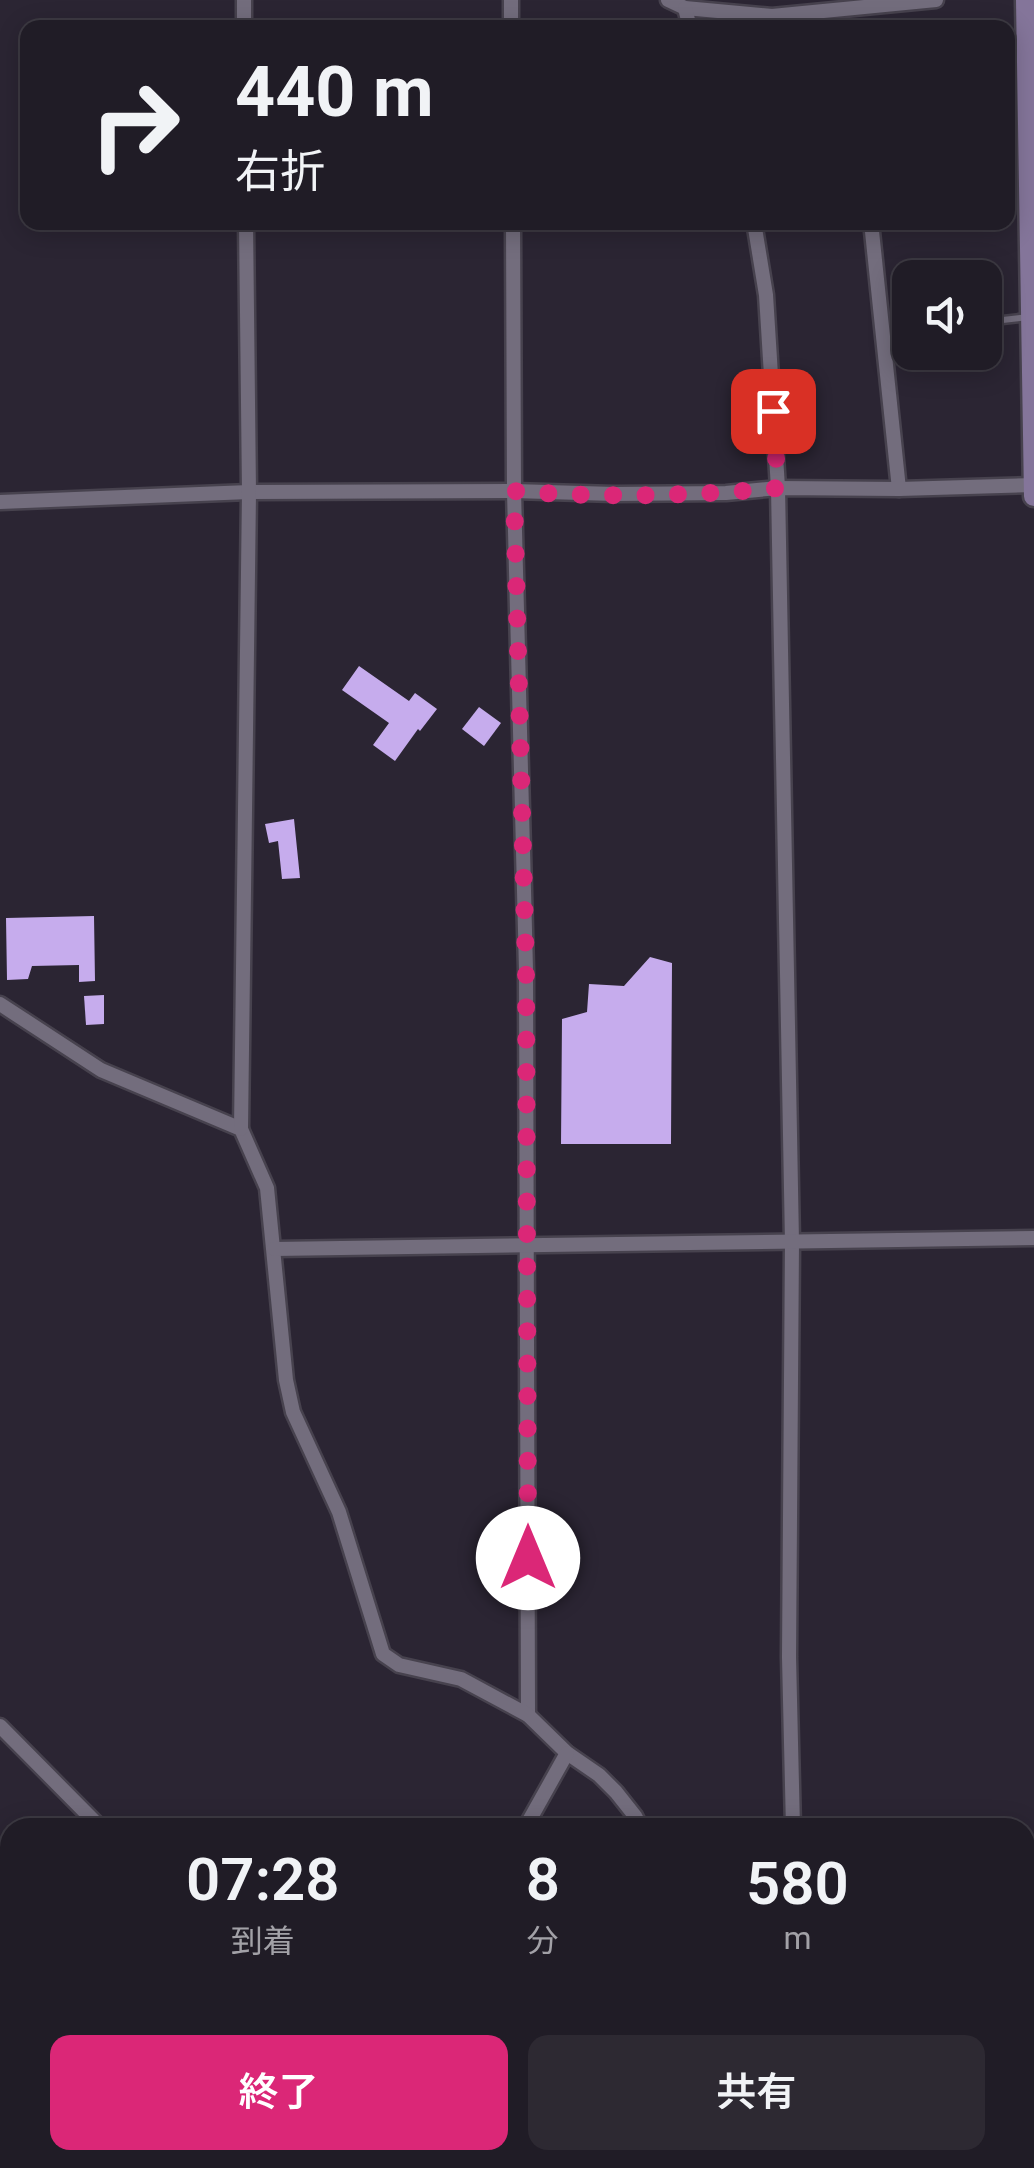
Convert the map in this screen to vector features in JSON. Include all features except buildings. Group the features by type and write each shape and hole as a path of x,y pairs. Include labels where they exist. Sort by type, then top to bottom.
{"main road":[{"path":"1026,0 1034,496"}],"street":[{"path":"668,0 689,20"},
{"path":"706,20 936,0"},
{"path":"246,230 249,492 240,1128 267,1188 286,1380 293,1412 339,1512 383,1654 399,1665 461,1679 528,1715 567,1753 599,1774 636,1818"},
{"path":"512,230 526,970 528,1715"},
{"path":"755,230 766,295 778,488 792,1242 793,1818"},
{"path":"873,230 899,489"},
{"path":"0,502 249,492 614,494 1034,485"},
{"path":"0,1004 101,1070 240,1128"},
{"path":"274,1249 1034,1238"},
{"path":"0,1726 91,1818"},
{"path":"531,1818 567,1753"}],"lane":[{"path":"1002,320 1030,317"}],"route":[{"path":"528,1558 526,970 514,491 726,493 778,488 773,411"}]}
